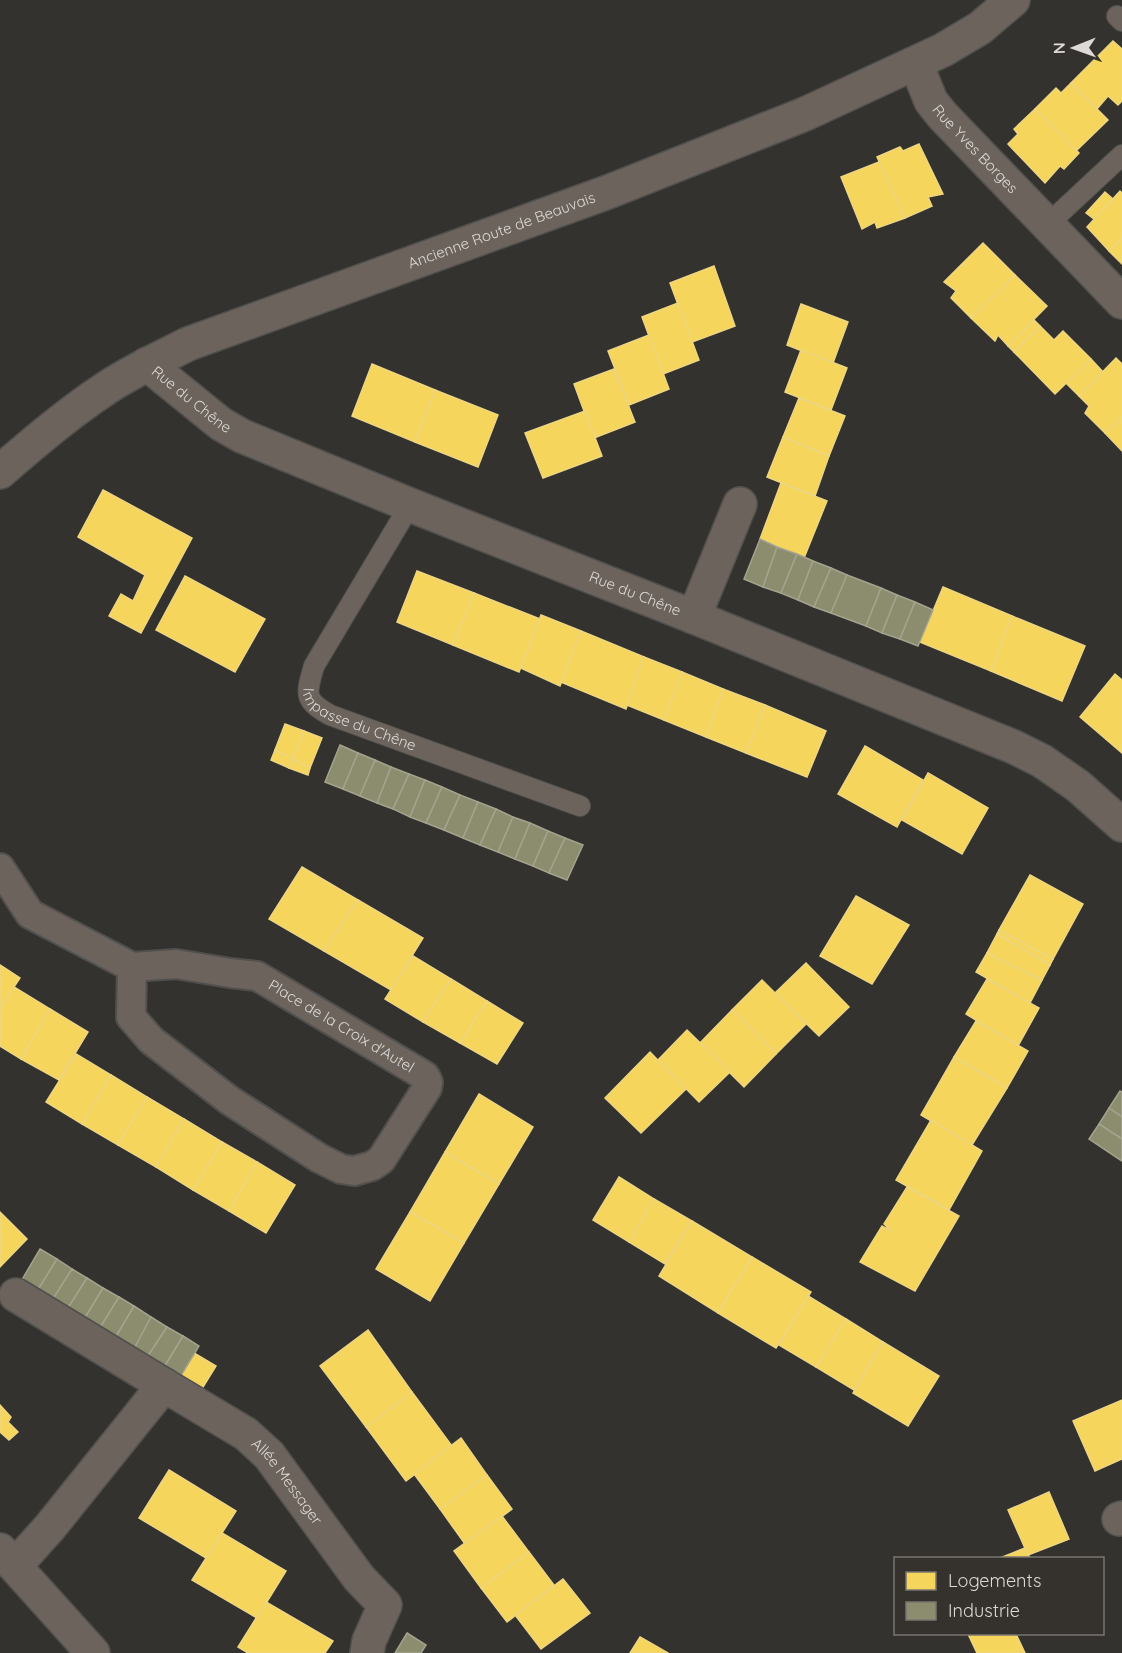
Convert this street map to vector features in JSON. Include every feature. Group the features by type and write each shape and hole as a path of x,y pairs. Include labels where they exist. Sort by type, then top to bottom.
{"street":[{"name":"Ancienne Route de Beauvais","path":"0,472 79,408 147,364 198,341 608,192 805,114 943,50 980,28 1013,0"},
{"name":"Rue Yves Borges","path":"916,64 931,101 942,115 1122,302"},
{"name":"Rue du Chêne","path":"147,364 221,424 242,436 410,505 694,616 1014,747 1042,761 1078,786 1122,825"},
{"path":"694,616 740,504"},
{"path":"0,868 30,914 132,967"},
{"name":"Place de la Croix d'Autel","path":"176,964 257,976 425,1076 428,1082 427,1088 381,1160 372,1166 354,1171 341,1169 319,1158 229,1100 151,1040 131,1017 132,967 176,964"},
{"name":"Allée Messager","path":"16,1295 246,1434 269,1455 359,1578 385,1605 366,1653"},
{"path":"76,1648 7,1558 50,1527 164,1385"}],"lane":[{"path":"1047,225 1122,155"},
{"name":"Impasse du Chêne","path":"410,505 314,666 308,695 311,702 330,715 580,806"}],"building: Logements":[{"path":"1113,41 1122,49 1122,101 1118,105 1108,96 1097,109 1071,83"},
{"path":"1071,83 1108,120 1076,151 1035,109 1056,88 1061,93"},
{"path":"1035,109 1079,153 1064,169 1060,166 1045,183 1008,144 1018,134 1014,129"},
{"path":"919,144 943,194 928,197 932,206 905,218 877,157 900,147 903,151"},
{"path":"879,162 905,218 877,228 875,222 862,229 841,177"},
{"path":"1120,191 1122,193 1122,238 1109,251 1087,227"},
{"path":"1105,192 1113,199 1094,219 1086,213"},
{"path":"1122,238 1122,264 1109,251"},
{"path":"983,243 1015,275 971,318 951,298 956,291 944,282"},
{"path":"714,266 735,326 692,342 670,283"},
{"path":"1015,275 1047,306 1008,346 998,335 995,341 971,318"},
{"path":"678,303 699,360 663,374 642,317"},
{"path":"801,304 848,322 833,363 787,345"},
{"path":"1034,320 1040,326 1014,352 1008,346"},
{"path":"1040,326 1054,340 1063,331 1091,359 1055,394 1014,352"},
{"path":"649,335 669,389 629,405 608,351"},
{"path":"801,350 847,368 831,410 785,392"},
{"path":"1116,358 1122,364 1122,417 1105,433 1085,413 1089,406 1079,396"},
{"path":"1091,359 1103,372 1079,396 1066,383"},
{"path":"372,364 435,390 415,442 352,416"},
{"path":"614,369 635,422 594,438 574,384"},
{"path":"435,390 498,415 478,467 415,442"},
{"path":"799,398 845,416 829,456 783,437"},
{"path":"585,411 602,456 543,478 525,433"},
{"path":"1122,417 1122,451 1105,433"},
{"path":"783,437 829,456 815,496 767,477"},
{"path":"781,483 827,501 804,558 760,539"},
{"path":"103,490 192,538 141,633 109,616 121,594 133,601 145,575 78,537"},
{"path":"417,571 474,593 453,645 397,622"},
{"path":"185,576 265,619 235,672 156,630"},
{"path":"943,587 1012,616 991,671 920,642"},
{"path":"474,593 540,619 519,672 453,645"},
{"path":"541,615 581,631 560,686 521,668"},
{"path":"1012,616 1085,646 1062,701 991,671"},
{"path":"581,631 644,657 626,709 561,682"},
{"path":"644,657 682,672 664,720 627,705"},
{"path":"682,672 723,689 706,737 664,720"},
{"path":"1115,674 1122,680 1122,753 1080,717"},
{"path":"723,689 765,705 746,753 706,737"},
{"path":"765,705 826,731 807,777 746,753"},
{"path":"285,724 304,731 293,759 275,750"},
{"path":"304,731 322,738 310,768 293,759"},
{"path":"865,746 923,780 897,827 838,794"},
{"path":"275,750 293,759 289,768 271,760"},
{"path":"293,759 310,768 308,775 289,768"},
{"path":"928,773 988,808 962,854 902,820"},
{"path":"302,867 358,900 324,951 269,919"},
{"path":"1030,875 1083,904 1053,959 999,930"},
{"path":"856,896 909,925 872,984 820,956"},
{"path":"358,900 423,938 391,990 324,951"},
{"path":"999,930 1053,959 1050,965 997,934"},
{"path":"997,934 1050,965 1042,980 987,953"},
{"path":"987,953 1042,980 1030,1003 976,972"},
{"path":"413,956 451,979 423,1022 385,999"},
{"path":"806,963 849,1007 819,1036 775,993"},
{"path":"0,965 20,978 0,1008"},
{"path":"451,979 487,1001 460,1043 423,1022"},
{"path":"987,979 1039,1008 1018,1046 966,1014"},
{"path":"762,980 806,1024 776,1054 732,1010"},
{"path":"14,987 50,1009 21,1059 0,1046 0,1008"},
{"path":"487,1001 523,1023 497,1064 460,1043"},
{"path":"50,1009 88,1032 59,1080 21,1059"},
{"path":"732,1010 776,1054 744,1087 700,1043"},
{"path":"976,1021 1028,1051 1007,1088 954,1057"},
{"path":"687,1030 730,1072 699,1102 658,1060"},
{"path":"650,1052 686,1089 641,1133 605,1098"},
{"path":"76,1054 111,1075 82,1124 46,1102"},
{"path":"954,1057 1007,1088 972,1145 921,1115"},
{"path":"111,1075 147,1097 118,1145 82,1124"},
{"path":"479,1094 533,1127 499,1184 445,1152"},
{"path":"147,1097 184,1119 156,1167 118,1145"},
{"path":"184,1119 222,1142 193,1190 156,1167"},
{"path":"931,1120 982,1151 949,1210 896,1180"},
{"path":"222,1142 257,1162 229,1211 193,1190"},
{"path":"445,1152 499,1184 464,1243 410,1212"},
{"path":"257,1162 295,1185 266,1233 229,1211"},
{"path":"619,1177 654,1199 629,1242 593,1220"},
{"path":"907,1187 959,1216 915,1291 860,1262 882,1226 891,1231 884,1224"},
{"path":"654,1199 692,1221 665,1264 629,1242"},
{"path":"0,1212 27,1239 0,1267"},
{"path":"410,1212 464,1243 430,1301 376,1269"},
{"path":"692,1221 752,1257 718,1313 659,1276"},
{"path":"752,1257 811,1292 776,1348 718,1313"},
{"path":"808,1296 846,1319 816,1367 779,1345"},
{"path":"846,1319 883,1342 854,1390 816,1367"},
{"path":"368,1330 412,1392 366,1427 320,1366"},
{"path":"883,1342 939,1376 908,1426 853,1393"},
{"path":"194,1353 216,1366 200,1392 179,1379"},
{"path":"412,1392 452,1446 406,1481 366,1427"},
{"path":"1122,1400 1122,1459 1095,1471 1073,1421"},
{"path":"0,1405 11,1417 8,1422 18,1432 9,1440 0,1432"},
{"path":"461,1438 487,1475 440,1509 414,1474"},
{"path":"169,1470 236,1511 206,1558 139,1518"},
{"path":"487,1475 512,1509 465,1544 440,1509"},
{"path":"1049,1492 1069,1539 1028,1555 1008,1510"},
{"path":"502,1516 529,1552 481,1588 454,1551"},
{"path":"222,1533 286,1571 257,1618 192,1580"},
{"path":"1025,1548 1030,1557 1002,1557"},
{"path":"529,1552 554,1585 507,1622 481,1588"},
{"path":"563,1579 590,1613 541,1649 515,1615"},
{"path":"266,1602 333,1641 325,1653 248,1653 238,1647"},
{"path":"968,1635 1016,1635 1025,1653 977,1653"},
{"path":"640,1637 668,1653 630,1653"}],"building: Industrie":[{"path":"760,539 777,547 763,587 744,579"},
{"path":"777,547 797,554 781,593 763,587"},
{"path":"797,554 813,561 798,600 781,593"},
{"path":"813,561 831,568 814,607 798,600"},
{"path":"831,568 847,575 831,613 814,607"},
{"path":"847,575 881,588 866,626 831,613"},
{"path":"881,588 897,595 882,633 866,626"},
{"path":"897,595 915,602 900,639 882,633"},
{"path":"915,602 933,610 918,646 900,639"},
{"path":"340,745 358,753 343,789 325,782"},
{"path":"358,753 375,760 360,796 343,789"},
{"path":"375,760 391,767 377,803 360,796"},
{"path":"391,767 409,774 393,809 377,803"},
{"path":"409,774 425,780 410,817 393,809"},
{"path":"425,780 442,787 426,823 410,817"},
{"path":"442,787 460,795 444,830 426,823"},
{"path":"460,795 478,802 463,838 444,830"},
{"path":"478,802 496,809 480,845 463,838"},
{"path":"496,809 513,817 498,852 480,845"},
{"path":"513,817 530,823 515,859 498,852"},
{"path":"530,823 548,831 533,866 515,859"},
{"path":"548,831 565,838 549,873 533,866"},
{"path":"565,838 583,845 567,880 549,873"},
{"path":"1120,1091 1122,1092 1122,1117 1109,1108"},
{"path":"1109,1108 1122,1117 1122,1139 1099,1124"},
{"path":"1099,1124 1122,1139 1122,1161 1089,1139"},
{"path":"40,1249 57,1259 36,1293 20,1283"},
{"path":"57,1259 72,1269 51,1302 36,1293"},
{"path":"72,1269 87,1278 66,1311 51,1302"},
{"path":"87,1278 103,1288 83,1321 66,1311"},
{"path":"103,1288 119,1297 98,1331 83,1321"},
{"path":"119,1297 134,1306 114,1340 98,1331"},
{"path":"134,1306 151,1317 133,1351 114,1340"},
{"path":"151,1317 167,1327 146,1359 133,1351"},
{"path":"167,1327 183,1336 163,1369 146,1359"},
{"path":"183,1336 199,1346 179,1379 163,1369"},
{"path":"407,1633 426,1645 421,1653 395,1653"}]}
